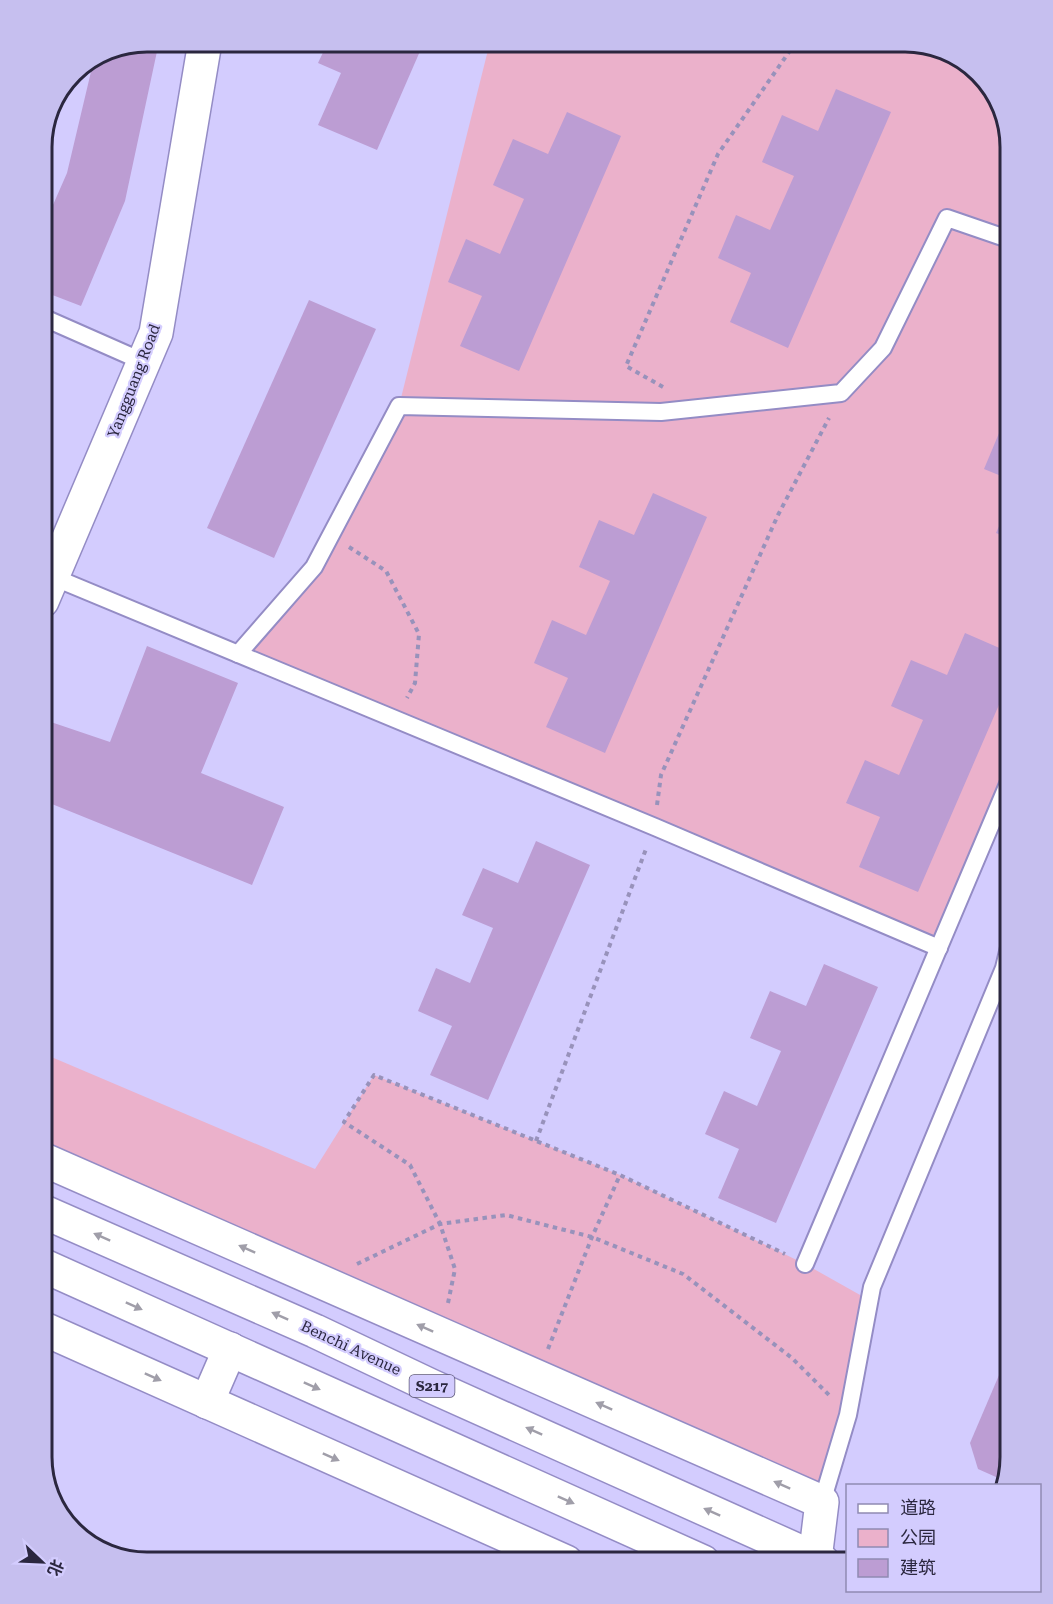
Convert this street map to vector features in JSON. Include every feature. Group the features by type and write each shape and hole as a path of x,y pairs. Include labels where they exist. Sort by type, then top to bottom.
{"street":[{"name":"Yangguang Road","path":"53,576 156,333 203,52"},
{"path":"52,1164 822,1502 819,1552"},
{"name":"Benchi Avenue","path":"52,1215 315,1331 431,1386 801,1552"},
{"path":"52,1270 680,1552"},
{"path":"52,1333 542,1552"},
{"path":"207,1402 230,1349"}],"lane":[{"path":"238,654 314,567 399,406 661,412 841,393 883,348 947,218 1000,236"},
{"path":"53,322 144,362"},
{"path":"53,591 238,654 939,948"},
{"path":"805,1264 1000,803"},
{"path":"822,1502 848,1415 872,1287 1000,978"}],"path":[{"path":"701,408 626,366 718,154 788,53"},
{"path":"536,1141 655,827 661,775 778,515 841,393"},
{"path":"331,535 387,571 419,634 415,682 397,720"},
{"path":"441,1335 455,1269 440,1224 410,1165 345,1122 374,1075 620,1175 805,1264"},
{"path":"537,1377 592,1237 620,1175"},
{"path":"321,1281 440,1224 506,1215 592,1237 683,1274 792,1358 848,1415"}],"green space":[{"path":"487,52 912,53 942,60 973,80 988,100 1000,135 1000,803 939,948 238,654 314,567 399,406"},
{"path":"52,1057 315,1169 374,1075 620,1175 805,1264 869,1300 822,1502 52,1163"}],"building":[{"path":"157,52 125,201 81,306 53,295 53,205 67,173 91,72 117,58 135,53"},
{"path":"323,52 419,52 377,150 318,125 341,73 318,63"},
{"path":"836,89 891,112 788,348 730,322 751,273 718,258 736,215 770,230 794,176 762,162 782,115 818,131"},
{"path":"567,112 621,136 519,371 460,346 482,296 448,282 466,239 500,254 524,199 493,185 513,139 548,154"},
{"path":"309,300 376,329 274,558 207,528"},
{"path":"1000,431 1000,476 984,469"},
{"path":"653,493 707,517 605,753 546,727 568,678 534,663 552,620 586,635 610,581 579,567 599,520 634,535"},
{"path":"965,633 1000,648 1000,702 918,892 859,867 880,817 846,803 865,760 899,775 923,720 891,706 911,660 947,675"},
{"path":"147,646 238,683 201,773 284,807 252,885 52,804 53,723 110,742"},
{"path":"536,841 590,865 488,1100 430,1075 452,1026 418,1011 436,968 470,983 493,928 462,915 483,868 518,883"},
{"path":"824,964 878,987 776,1223 718,1198 739,1149 705,1134 724,1091 757,1106 781,1051 750,1038 770,991 806,1006"},
{"path":"1000,1373 1000,1469 998,1478 978,1469 970,1443"}]}
